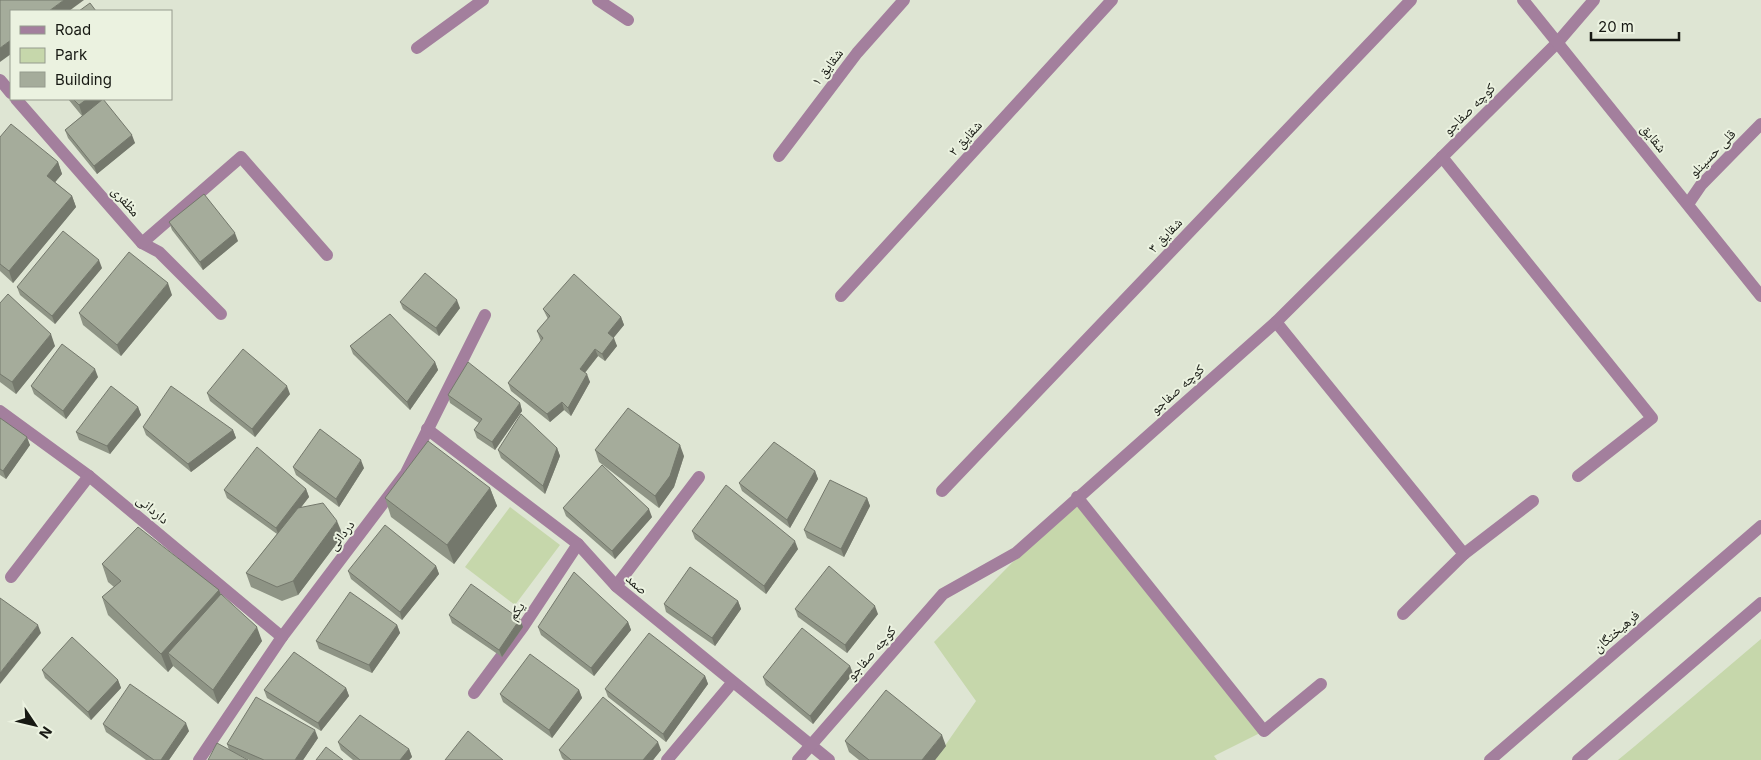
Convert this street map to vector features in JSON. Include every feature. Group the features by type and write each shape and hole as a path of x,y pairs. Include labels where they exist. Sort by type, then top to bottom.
{"street":[{"path":"417,48 483,0"},
{"path":"598,0 628,20"},
{"name":"شقایق ۱","path":"779,156 857,54 904,0"},
{"name":"شقایق ۲","path":"841,296 1112,0"},
{"name":"شقایق ۳","path":"942,491 1411,0"},
{"name":"شقایق","path":"1523,0 1761,296"},
{"name":"کوچه صفاجو","path":"798,760 943,594 1016,552 1276,322 1557,43 1594,0"},
{"path":"0,80 10,92"},
{"name":"مظفری","path":"17,100 142,243 159,252 221,314"},
{"name":"قلی حسینلو","path":"1688,204 1701,185 1761,124"},
{"path":"142,243 241,157 327,255"},
{"path":"1442,157 1652,418 1578,476"},
{"name":"دردانی","path":"199,760 282,637 406,473 485,315"},
{"path":"1276,322 1464,554"},
{"name":"داردانی","path":"0,411 89,476 282,637"},
{"name":"صمد","path":"427,430 578,544 616,586 732,683 829,760"},
{"path":"11,577 89,476"},
{"path":"616,586 698,477"},
{"path":"1078,498 1264,731 1321,684"},
{"path":"1403,614 1464,554 1532,501"},
{"name":"فرهیختگان","path":"1490,760 1761,526"},
{"name":"یکم","path":"474,692 507,650 578,544"},
{"path":"1578,760 1761,603"},
{"path":"667,760 732,683"}],"green space":[{"path":"1077,497 1264,731 1214,756 1217,760 935,760 976,701 934,642"},
{"path":"510,507 560,545 515,605 465,567"},
{"path":"1761,639 1761,760 1618,760 1635,746"}],"building":[{"path":"0,0 64,0 50,10 10,10 10,41 0,48"},
{"path":"90,3 95,10 80,10"},
{"path":"74,100 86,100 79,105"},
{"path":"104,100 132,135 94,166 65,130"},
{"path":"11,124 58,162 47,176 72,196 9,271 0,264 0,137"},
{"path":"204,194 235,233 200,262 169,222"},
{"path":"63,231 99,260 52,316 17,287"},
{"path":"129,252 168,283 117,345 79,313"},
{"path":"425,273 457,300 436,328 400,302"},
{"path":"574,274 621,317 608,333 614,338 602,354 595,349 580,369 587,374 568,408 562,402 547,414 508,383 543,338 537,331 550,316 543,309"},
{"path":"8,294 51,334 12,382 0,374 0,303"},
{"path":"390,314 435,362 407,402 350,346"},
{"path":"62,344 95,369 63,411 31,386"},
{"path":"243,349 287,386 252,429 207,393"},
{"path":"468,362 520,403 492,442 474,430 482,419 448,395"},
{"path":"111,386 138,407 107,446 76,432"},
{"path":"171,386 233,430 188,464 143,427"},
{"path":"628,408 680,445 670,476 655,496 595,450"},
{"path":"521,414 557,448 543,486 498,450"},
{"path":"0,418 27,437 3,471 0,469"},
{"path":"320,429 361,460 336,499 293,467"},
{"path":"428,441 490,488 447,545 385,498"},
{"path":"774,442 815,471 787,520 739,483"},
{"path":"257,447 306,489 276,528 224,490"},
{"path":"602,465 649,509 612,551 563,508"},
{"path":"830,480 867,498 841,549 804,530"},
{"path":"726,485 795,541 764,586 692,531"},
{"path":"323,503 337,521 293,581 277,587 246,573 298,508"},
{"path":"385,525 436,566 400,612 348,571"},
{"path":"138,527 219,590 161,654 102,597 121,581 102,564"},
{"path":"829,566 875,606 845,645 795,609"},
{"path":"690,567 738,601 712,638 664,604"},
{"path":"574,572 628,622 591,668 538,627"},
{"path":"471,584 520,619 499,650 449,615"},
{"path":"350,592 397,625 369,665 316,641"},
{"path":"221,594 257,627 213,690 168,653"},
{"path":"0,598 38,625 0,673"},
{"path":"802,628 850,666 810,716 763,677"},
{"path":"649,633 705,676 663,734 605,689"},
{"path":"72,637 118,680 88,712 42,670"},
{"path":"294,652 346,688 318,723 264,690"},
{"path":"530,654 579,690 549,730 500,694"},
{"path":"130,684 186,723 161,760 154,760 103,724"},
{"path":"886,690 942,735 922,760 869,760 845,741"},
{"path":"256,697 315,730 295,760 264,760 227,744"},
{"path":"603,697 658,742 643,760 571,760 559,750"},
{"path":"360,715 409,749 400,760 360,760 338,742"},
{"path":"468,731 503,760 445,760"},
{"path":"217,743 248,760 208,760"},
{"path":"326,747 343,760 316,760"}]}
